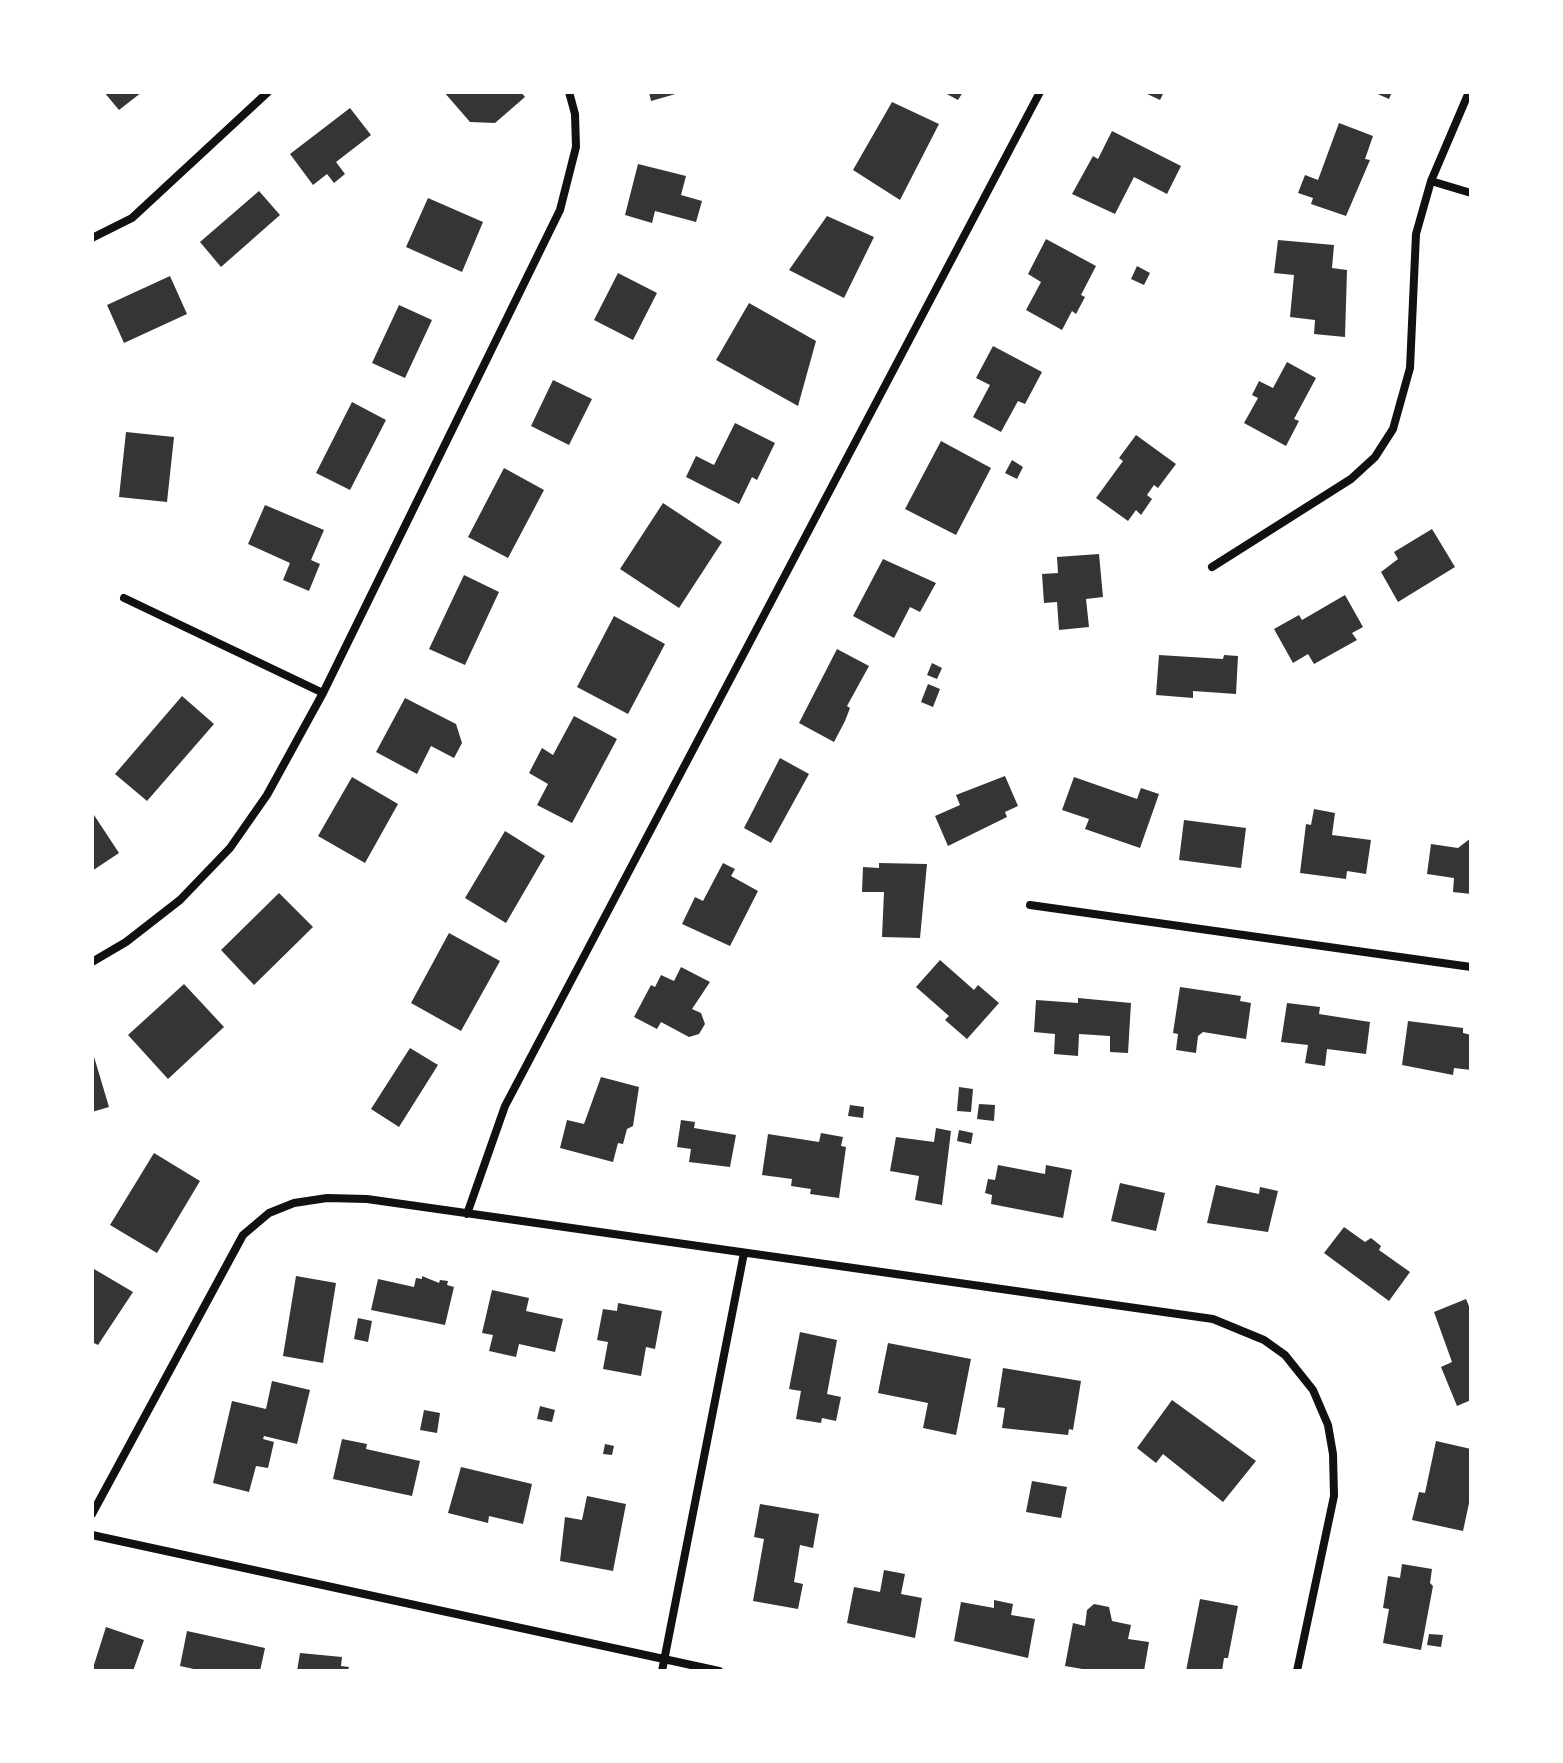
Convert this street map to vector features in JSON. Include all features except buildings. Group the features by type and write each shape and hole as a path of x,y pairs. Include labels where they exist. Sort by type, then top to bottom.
{"street":[{"path":"92,238 132,218 268,92"},
{"path":"92,962 126,942 180,900 230,848 267,795 323,693 560,210 576,147 575,114 569,92"},
{"path":"467,1214 505,1106 1040,92"},
{"path":"1212,567 1351,479 1375,457 1393,429 1410,368 1416,234 1431,181 1469,92"},
{"path":"1431,181 1471,193"},
{"path":"124,598 323,693"},
{"path":"1030,905 1471,967"},
{"path":"92,1514 243,1235 269,1213 294,1203 327,1198 367,1199 1213,1319 1240,1328 1274,1347 1303,1375 1328,1425 1333,1454 1334,1496 1297,1671"},
{"path":"662,1671 744,1253"},
{"path":"92,1535 719,1671"}]}
